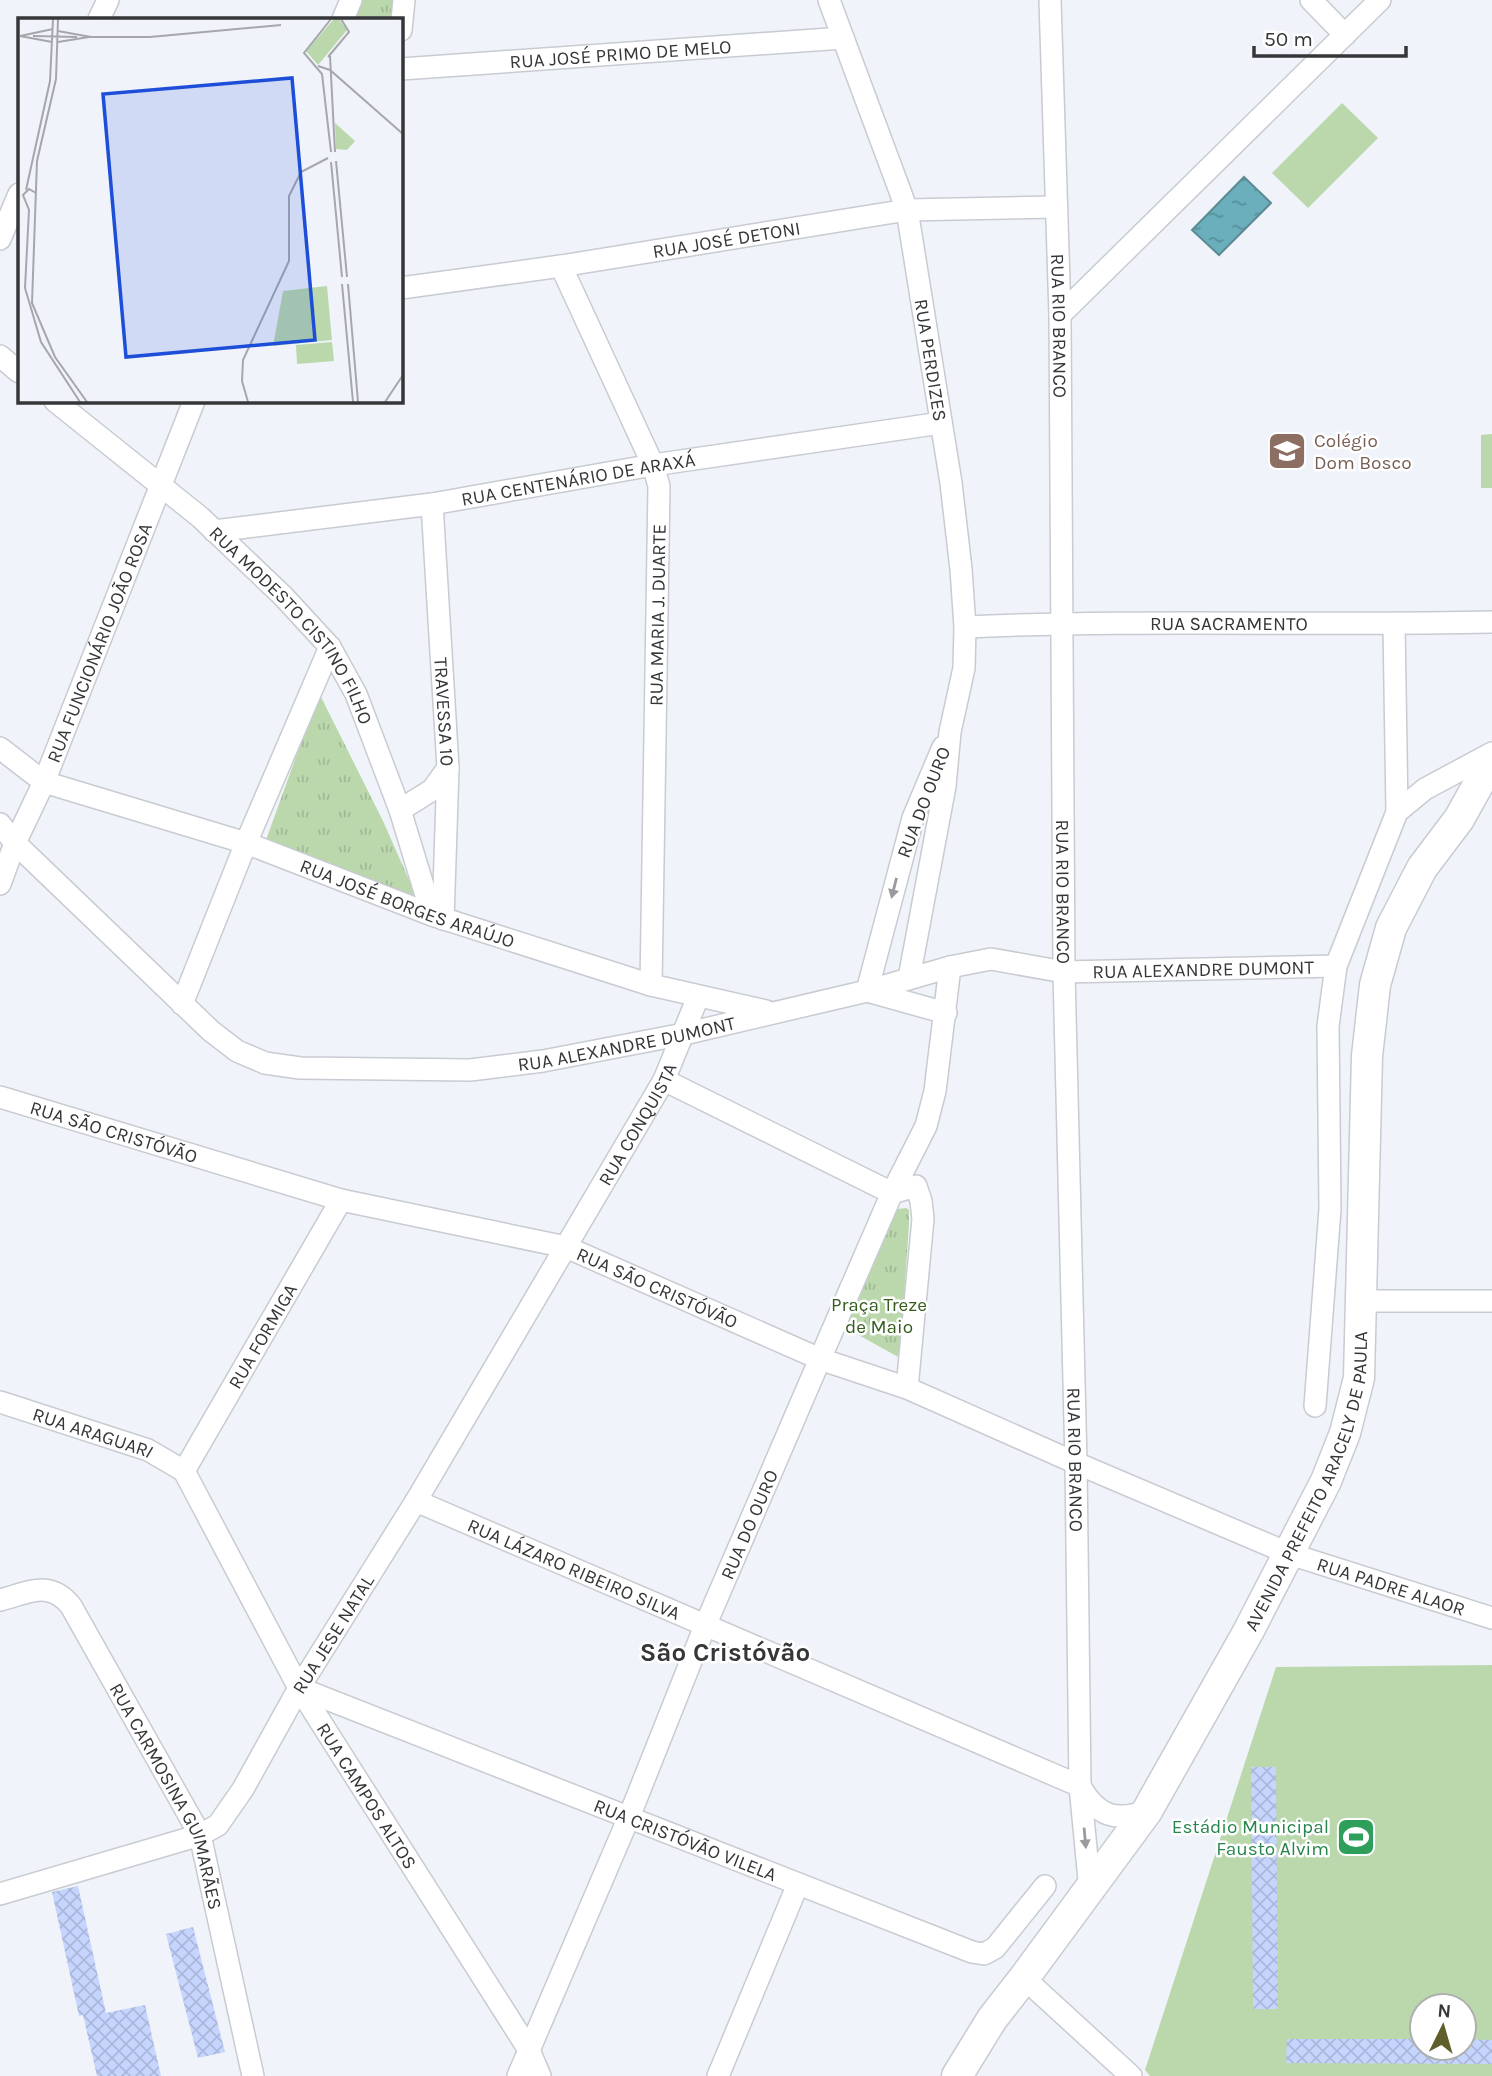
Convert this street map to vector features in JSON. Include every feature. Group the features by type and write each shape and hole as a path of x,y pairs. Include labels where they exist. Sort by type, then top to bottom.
{"main road":[{"name":"AVENIDA PREFEITO ARACELY DE PAULA","path":"957,2076 992,2019 1147,1811 1290,1554 1326,1481 1345,1433 1359,1378 1367,1056 1375,985 1391,928 1422,868 1459,819 1492,760"},
{"name":"AVENIDA PREFEITO ARACELY DE PAULA","path":"1459,819 1492,795"}],"street":[{"path":"99,18 108,0"},
{"path":"342,18 351,0"},
{"path":"402,20 404,0"},
{"name":"RUA PERDIZES","path":"829,0 907,210 951,483 965,626 964,668 950,732"},
{"name":"RUA RIO BRANCO","path":"1050,0 1060,315 1064,972 1076,1463 1080,1786 1090,1890"},
{"path":"1311,0 1345,34"},
{"path":"1060,315 1380,0"},
{"name":"RUA JOSÉ PRIMO DE MELO","path":"402,69 843,38"},
{"path":"0,239 18,196"},
{"name":"RUA JOSÉ DETONI","path":"402,288 907,210 1055,207"},
{"name":"RUA MARIA J. DUARTE","path":"561,265 653,465 659,486 652,985"},
{"path":"0,356 18,371"},
{"name":"RUA MODESTO CISTINO FILHO","path":"56,402 215,531 284,596 330,647 356,694 438,917"},
{"name":"RUA FUNCIONÁRIO JOÃO ROSA","path":"0,884 44,782 194,402"},
{"name":"RUA CENTENÁRIO DE ARAXÁ","path":"215,531 432,504 653,465 941,423"},
{"name":"TRAVESSA 10","path":"432,504 448,768 438,917"},
{"name":"RUA SACRAMENTO","path":"965,626 1062,622 1492,622"},
{"path":"1394,624 1397,813"},
{"path":"182,1004 246,844 330,647"},
{"name":"RUA DO OURO","path":"909,978 945,786 950,732"},
{"name":"RUA DO OURO","path":"867,991 914,818 950,732"},
{"path":"0,748 44,782"},
{"name":"AVENIDA PREFEITO ARACELY DE PAULA","path":"1315,1406 1331,1209 1328,1026 1336,966 1397,813 1425,789 1492,753"},
{"path":"400,810 432,790 448,768"},
{"name":"RUA JOSÉ BORGES ARAÚJO","path":"44,782 246,844 438,917 652,985 775,1013"},
{"name":"RUA ALEXANDRE DUMONT","path":"0,824 15,844 211,1031 237,1051 265,1063 300,1068 470,1070 543,1061 684,1034 991,959 1064,972 1336,966"},
{"name":"RUA DO OURO","path":"518,2076 629,1817 705,1626 892,1193 926,1126 936,1091 950,967"},
{"path":"867,991 946,1013"},
{"name":"RUA CONQUISTA","path":"566,1247 664,1080 698,997"},
{"path":"664,1080 892,1193 916,1186 923,1219 907,1388"},
{"name":"RUA SÃO CRISTÓVÃO","path":"0,1097 341,1200 566,1247 820,1359 907,1388 1290,1554"},
{"name":"RUA FORMIGA","path":"184,1471 341,1200"},
{"name":"RUA JESE NATAL","path":"0,1895 200,1835 218,1825 243,1789 299,1688 416,1502 566,1247"},
{"path":"1360,1301 1492,1301"},
{"name":"RUA ARAGUARI","path":"0,1402 148,1450 184,1471"},
{"name":"RUA CAMPOS ALTOS","path":"184,1471 299,1688 529,2050 540,2076"},
{"name":"RUA LÁZARO RIBEIRO SILVA","path":"416,1502 1080,1786"},
{"name":"RUA PADRE ALAOR","path":"1290,1554 1492,1618"},
{"name":"RUA CARMOSINA GUIMARÃES","path":"0,1600 45,1589 63,1595 200,1835 253,2076"},
{"name":"RUA CRISTÓVÃO VILELA","path":"299,1688 971,1952 984,1954 995,1948 1045,1885"},
{"path":"1080,1786 1092,1805 1111,1816 1129,1817 1147,1811"},
{"path":"718,2076 798,1884"},
{"path":"1024,1978 1132,2076"}],"green space":[{"path":"359,0 398,0 396,18 351,18"},
{"path":"1342,103 1378,138 1308,208 1272,173"},
{"path":"1492,434 1492,488 1481,488 1481,435"},
{"path":"319,693 383,821 417,898 266,840"},
{"name":"Praça Treze de Maio","path":"897,1209 909,1210 909,1224 900,1358 846,1328"},
{"name":"Estádio Municipal Fausto Alvim","path":"1492,1665 1492,2076 1150,2076 1145,2070 1276,1667"}],"water":[{"path":"1244,177 1271,203 1219,255 1192,230"}],"building":[{"path":"1251,1767 1276,1767 1278,2009 1253,2009"},
{"path":"78,1886 106,2013 145,2005 161,2076 97,2076 83,2015 79,2016 52,1892"},
{"path":"193,1927 225,2052 198,2058 166,1934"},
{"path":"1287,2039 1408,2039 1408,2062 1478,2062 1478,2040 1492,2040 1492,2064 1286,2063"}],"place":[{"name":"Colégio Dom Bosco","path":"1287,451"},
{"name":"Estádio Municipal Fausto Alvim","path":"1356,1837"}],"district":[{"name":"São Cristóvão","path":"725,1652"}]}
